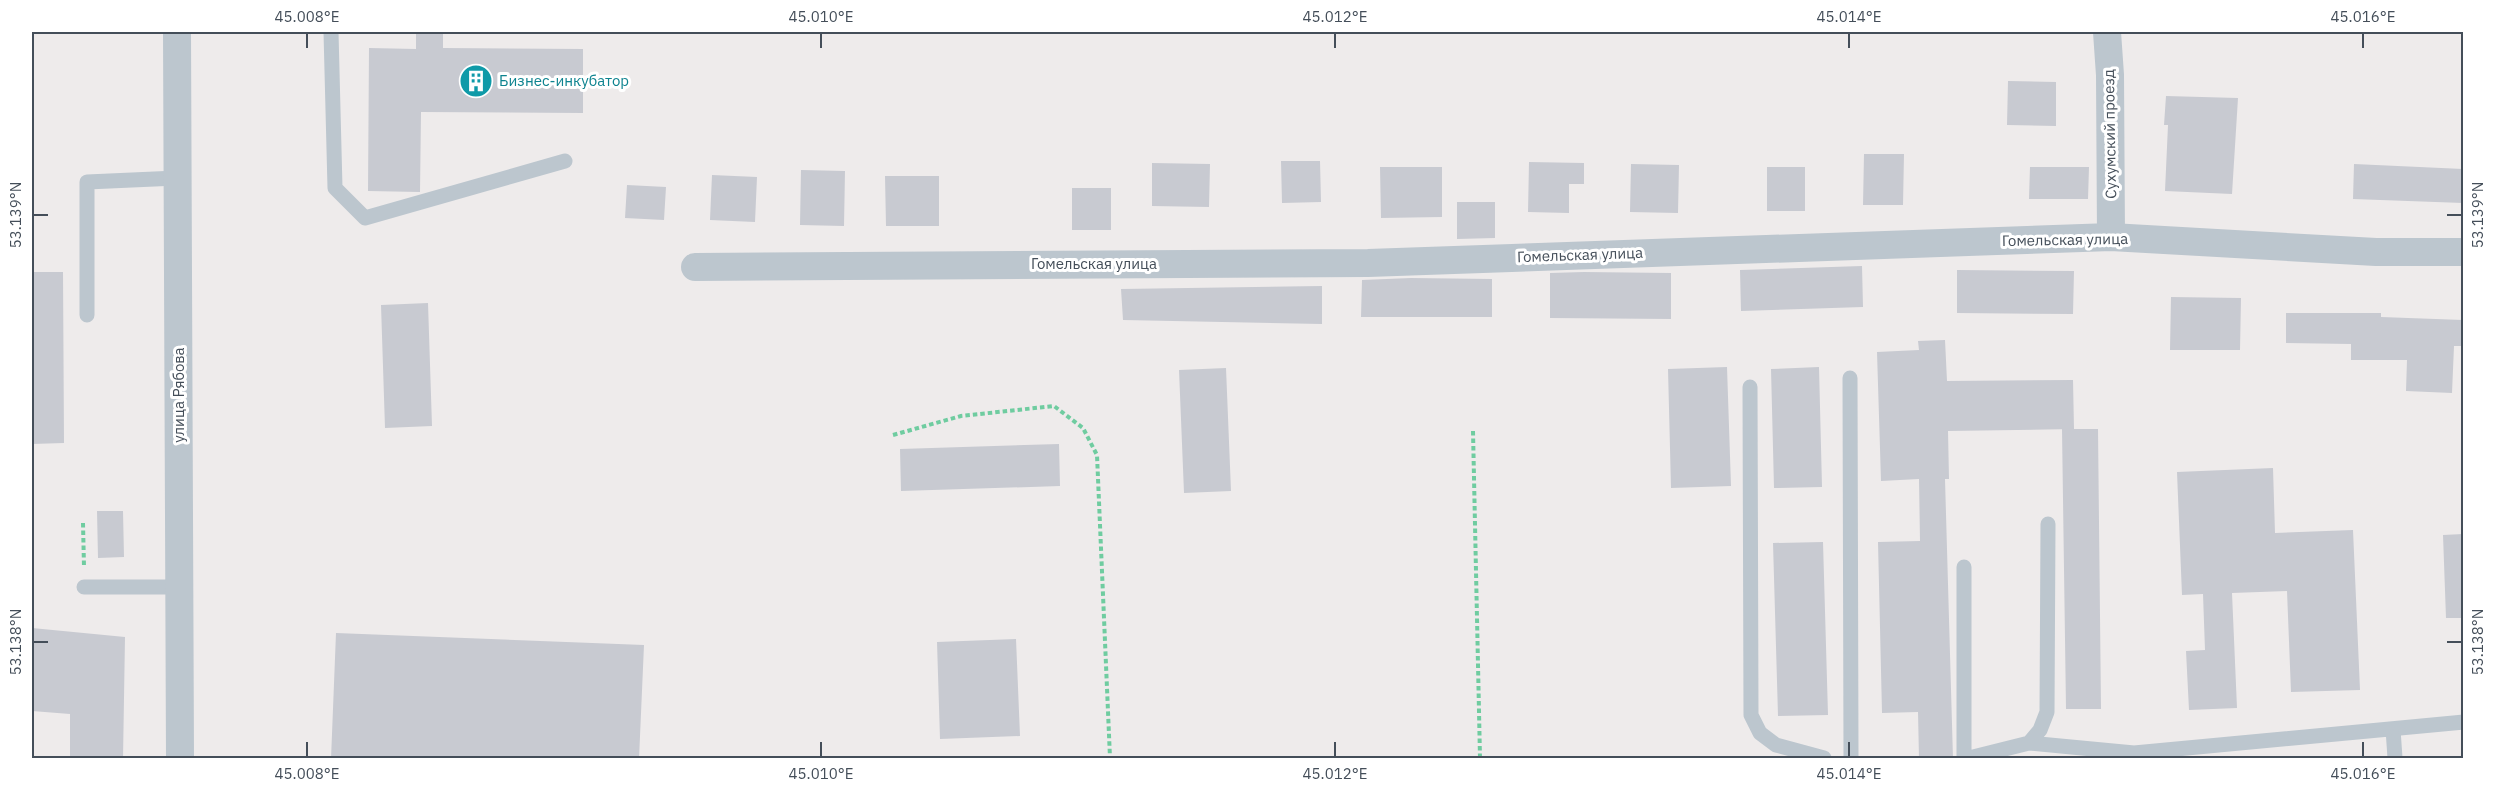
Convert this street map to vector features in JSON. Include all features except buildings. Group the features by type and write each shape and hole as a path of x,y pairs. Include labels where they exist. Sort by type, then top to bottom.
{"street":[{"name":"улица Рябова","path":"177,32 180,759"},
{"name":"Сухумский проезд","path":"2107,32 2110,75 2111,237"},
{"name":"Гомельская улица","path":"695,267 1368,263 2111,237 2376,252 2463,252"}],"lane":[{"path":"331,32 335,188 365,218 565,161"},
{"path":"87,315 87,182 177,178"},
{"path":"1850,378 1851,759"},
{"path":"1750,387 1751,715 1760,734 1776,745 1824,759"},
{"path":"2029,743 2040,730 2047,712 2048,524"},
{"path":"1964,567 1964,759"},
{"path":"84,587 180,587"},
{"path":"1969,759 2029,743 2134,756 2463,722"},
{"path":"2393,729 2395,759"}],"path":[{"path":"893,435 961,416 1054,406 1083,428 1096,455 1110,759"},
{"path":"1473,431 1480,759"},
{"path":"83,523 84,587"}],"place":[{"name":"Бизнес-инкубатор","path":"476,81"}]}
